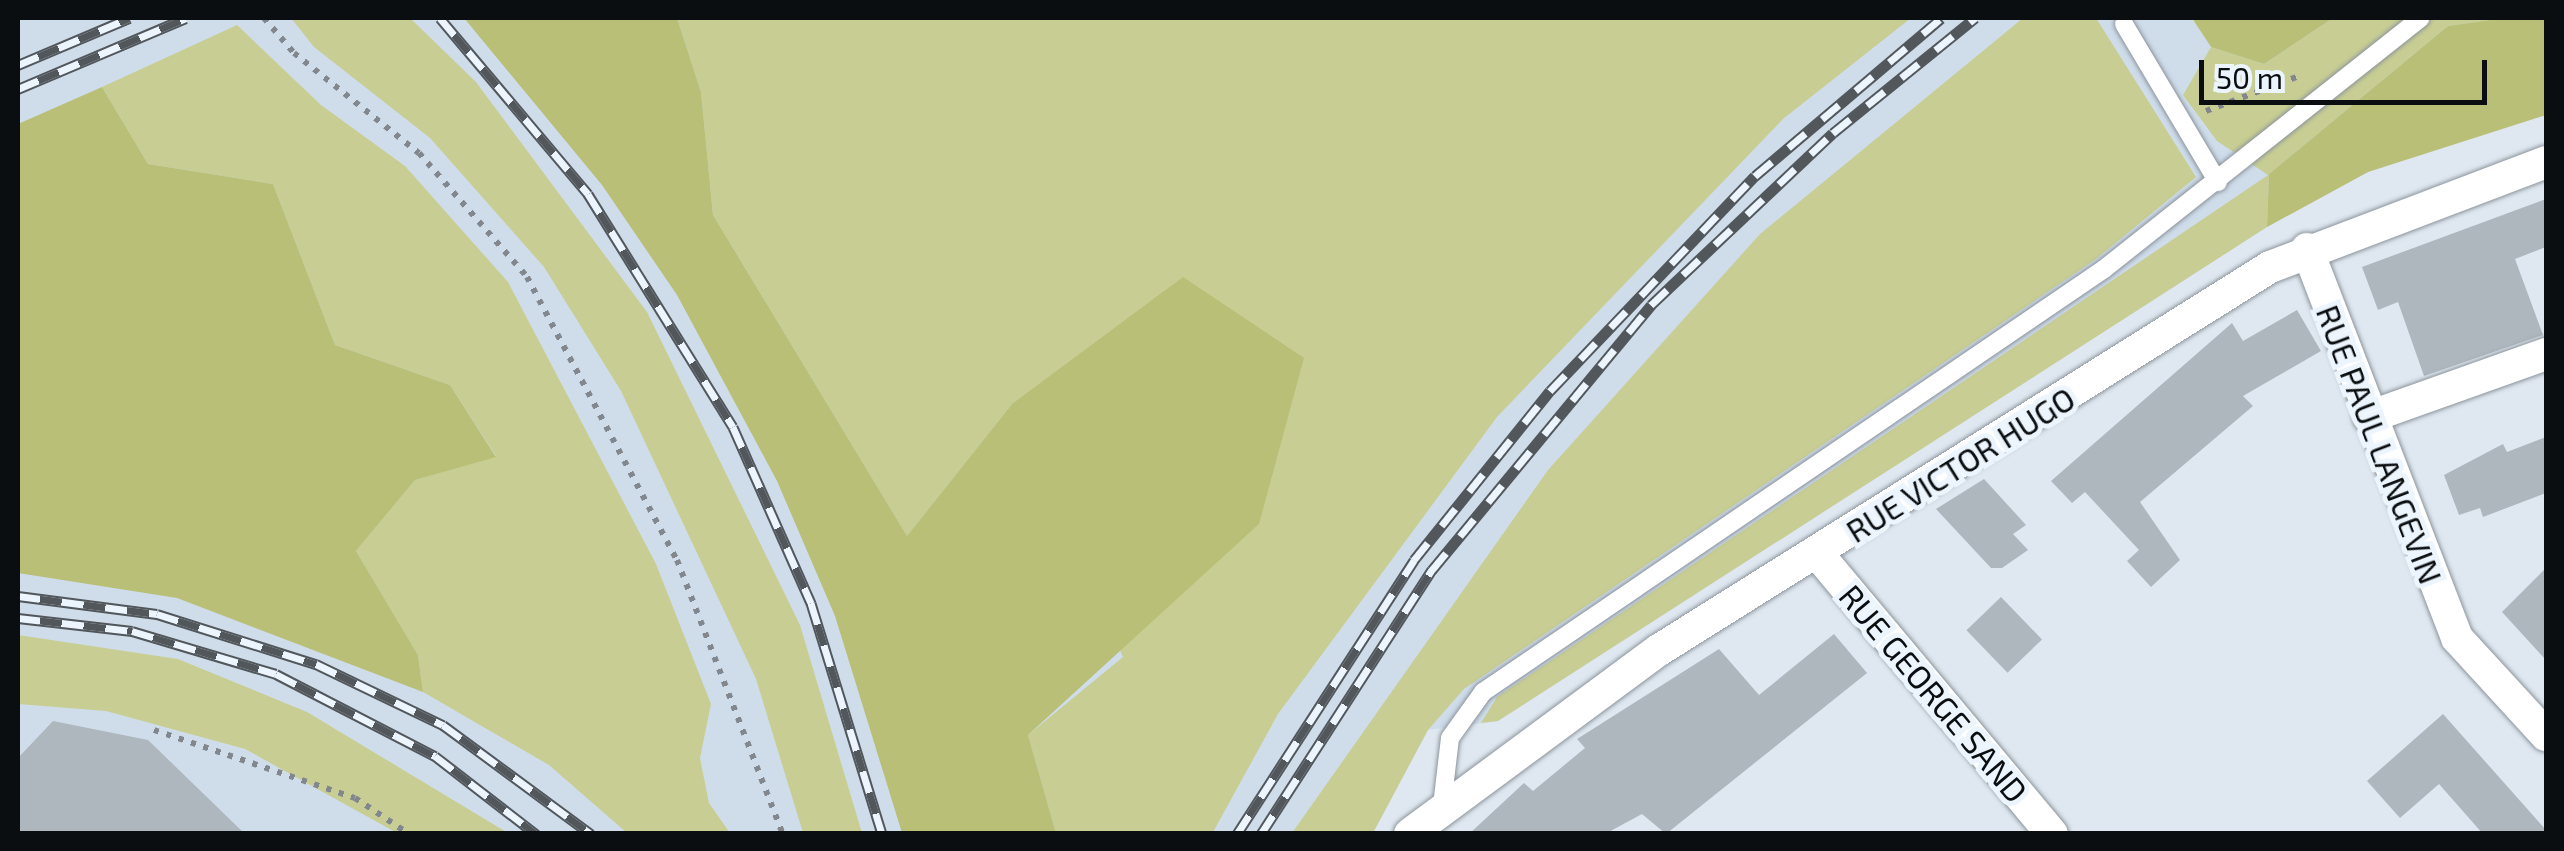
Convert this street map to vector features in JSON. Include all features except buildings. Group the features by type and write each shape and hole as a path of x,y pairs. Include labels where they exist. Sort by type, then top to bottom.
{"street":[{"name":"RUE VICTOR HUGO","path":"1410,834 1442,806 1659,650 2307,250 2546,162"},
{"name":"RUE PAUL LANGEVIN","path":"2307,250 2456,638 2546,736"},
{"path":"2369,417 2546,354"},
{"name":"RUE GEORGE SAND","path":"1817,554 2052,834"}],"lane":[{"path":"1442,806 1450,738 1483,692 2218,182 2421,18"},
{"path":"2124,24 2218,182"}],"path":[{"path":"264,18 294,53 419,153 527,277 677,560 783,834"},
{"path":"2185,126 2243,92 2321,69"},
{"path":"154,730 355,798 409,834"}],"shaded area":[{"path":"18,18 2546,18 2546,114 2368,172 2267,227 1498,721 1428,730 1373,833 18,834"}],"green space":[{"path":"291,18 410,18 476,82 647,312 800,625 862,833 803,833 756,679 621,391 544,267 430,138 314,47"},
{"path":"464,18 677,18 701,92 713,215 907,536 1012,404 1183,277 1304,358 1259,524 1028,735 1056,833 902,833 835,616 777,481 677,295 602,185"},
{"path":"677,18 1911,18 1783,119 1497,417 1278,714 1212,834 1056,833 1028,735 1123,657 1012,404 907,536 713,215 701,92"},
{"path":"2023,18 2096,18 2196,177 2096,259 1464,689 1428,730 1373,833 1292,833 1548,470 1760,234"},
{"path":"2192,18 2333,18 2264,64 2211,47"},
{"path":"2333,18 2504,18 2448,26 2269,174 2267,227 1498,721 1481,723 1497,697 2268,175 2217,141 2183,95 2211,47 2264,64"},
{"path":"2504,18 2546,18 2546,115 2368,172 2267,227 2269,174 2448,26"},
{"path":"237,25 321,105 405,166 508,282 656,564 711,704 700,758 709,803 730,833 627,833 549,765 423,692 418,655 356,551 415,480 496,456 450,385 335,345 273,184 148,164 102,87"},
{"path":"102,87 148,164 273,184 335,345 450,385 496,457 415,480 356,551 418,655 423,692 177,598 18,573 18,124"},
{"path":"18,635 178,659 307,712 508,833 397,833 245,749 106,711 18,704"}],"railway":[{"path":"18,65 129,18"},
{"path":"18,89 186,18"},
{"path":"440,18 588,194 733,427 811,603 882,834"},
{"path":"1237,834 1414,560 1550,391 1755,176 1941,18"},
{"path":"1261,834 1432,570 1651,305 1833,133 1975,18"},
{"path":"18,596 157,614 316,664 443,725 591,834"},
{"path":"18,618 132,631 276,674 435,756 536,834"}]}
